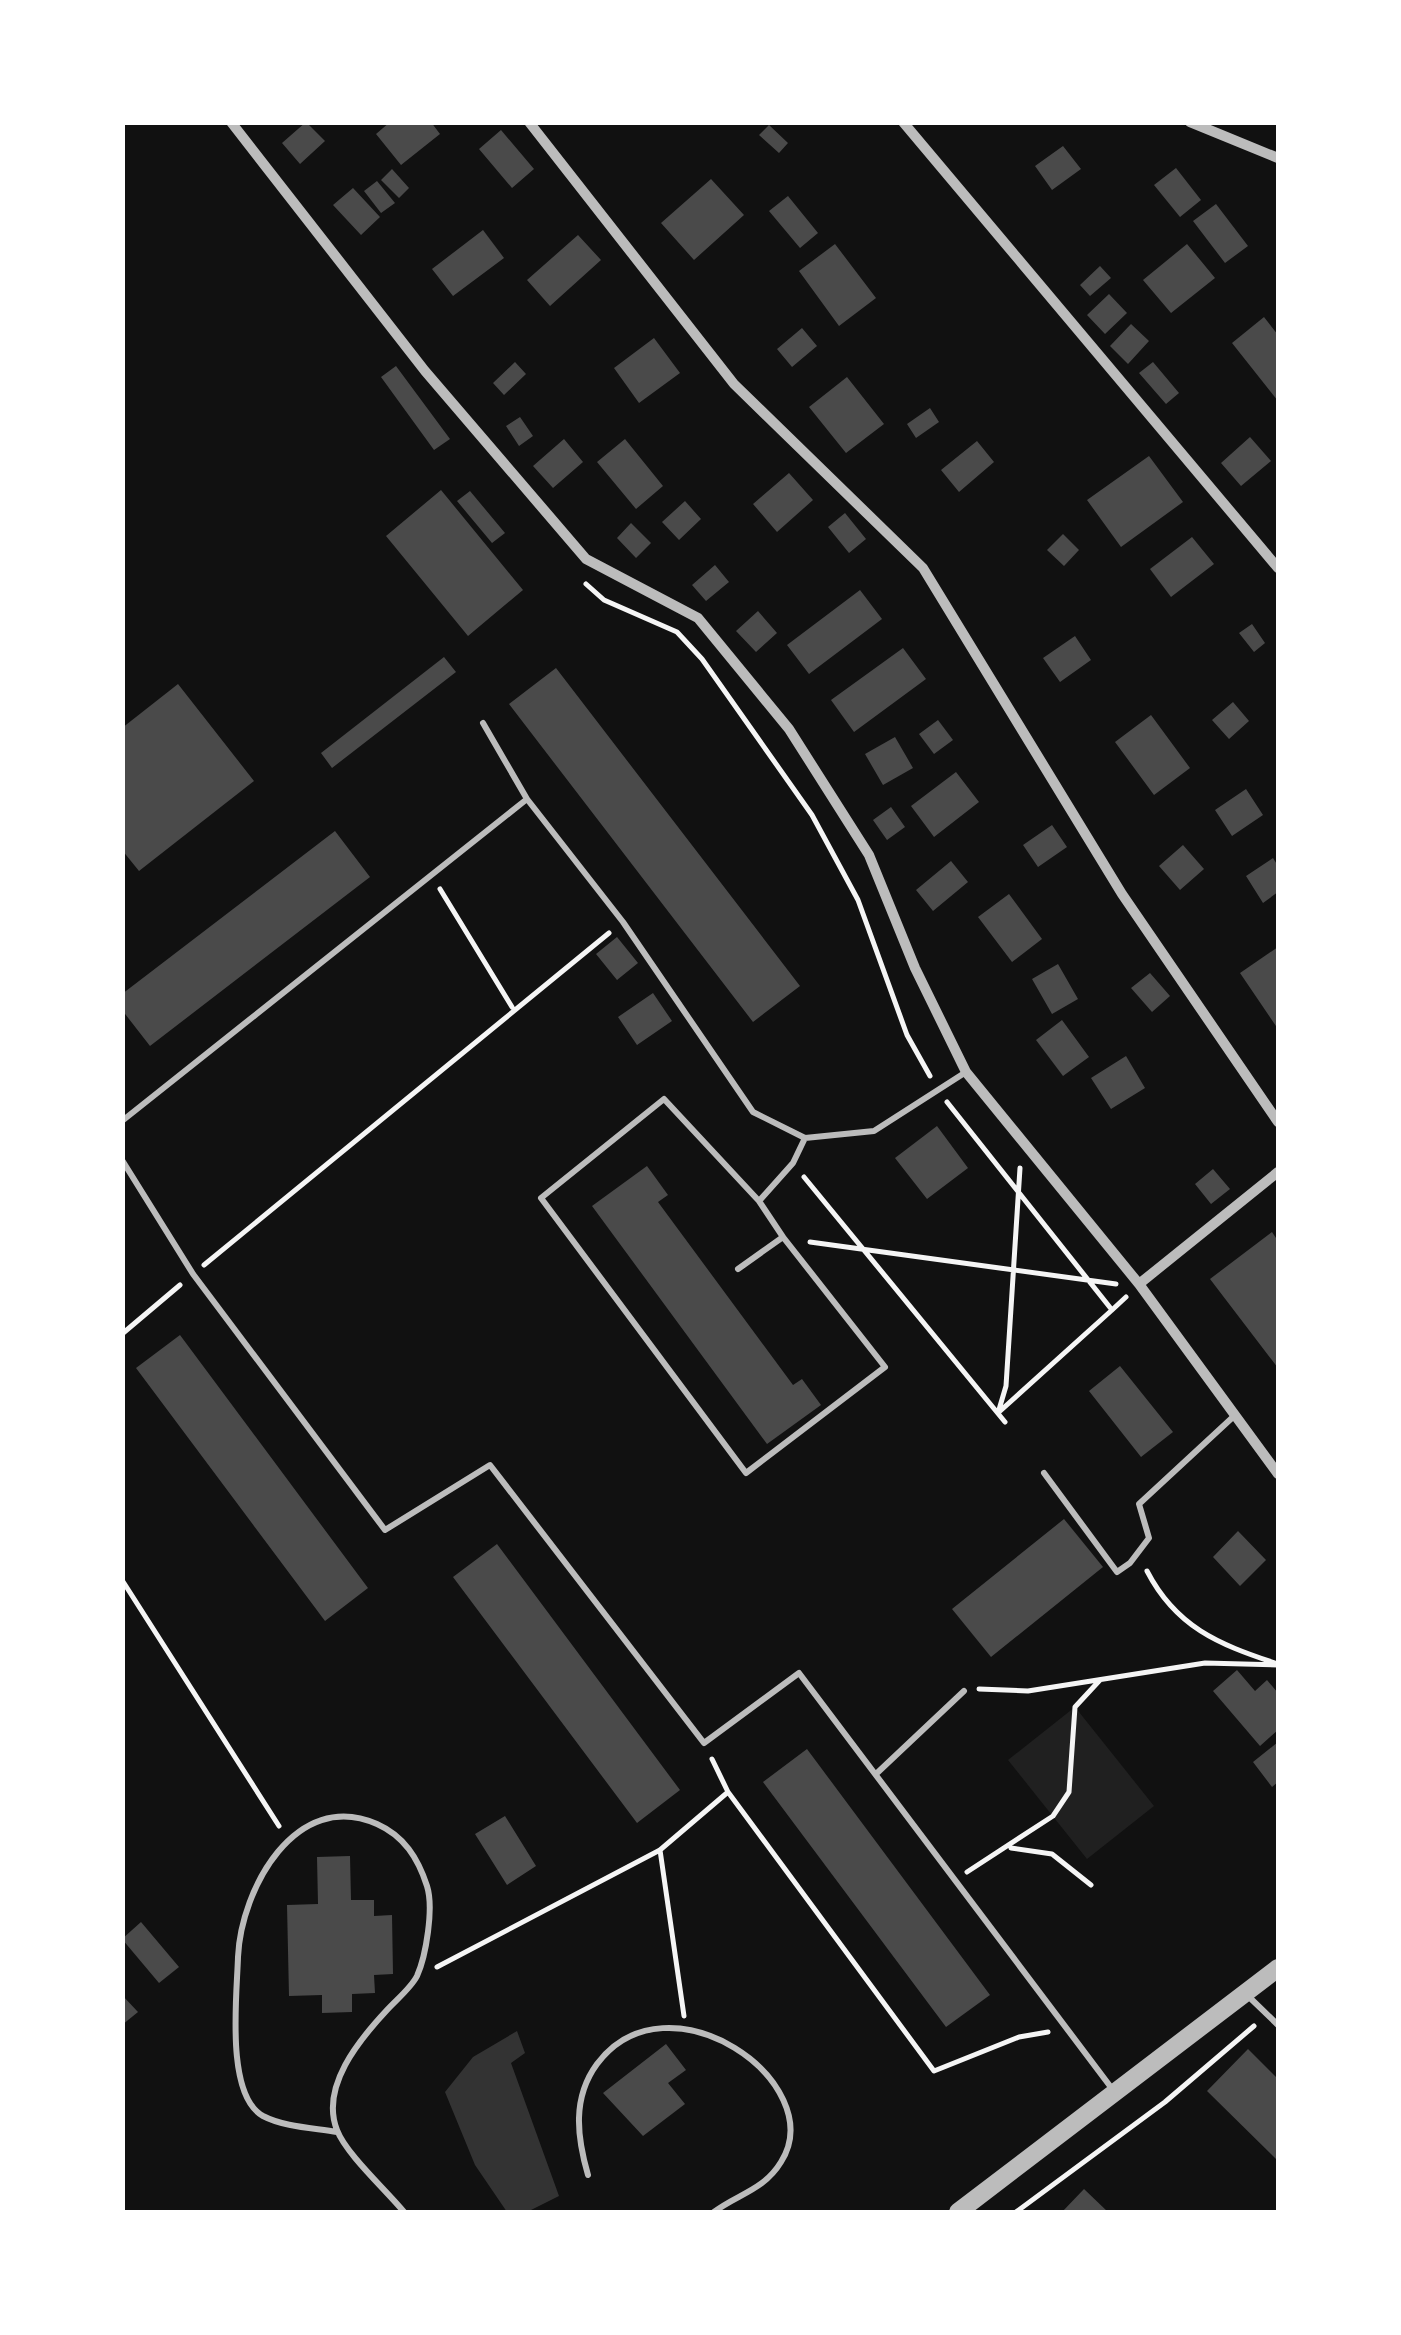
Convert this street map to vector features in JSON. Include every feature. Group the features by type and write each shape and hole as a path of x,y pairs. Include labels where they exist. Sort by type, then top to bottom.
{"street":[{"path":"231,122 424,371 586,559 698,618 789,729 870,855 915,968 966,1072 1021,1145 1139,1284 1278,1474"},
{"path":"530,122 734,384 923,568 1122,894 1278,1122"},
{"path":"903,122 1278,568"},
{"path":"1190,122 1278,158"},
{"path":"1139,1284 1278,1172"},
{"path":"958,2212 1278,1968"}],"lane":[{"path":"483,723 526,799 623,922 753,1112 805,1138 874,1131 966,1072"},
{"path":"122,1120 526,799"},
{"path":"664,1099 758,1201 784,1237 884,1367 746,1473 541,1198 664,1099"},
{"path":"758,1201 793,1163 805,1138"},
{"path":"122,1160 193,1274 384,1530 490,1465 704,1743 799,1673 1070,2028 1116,2095"},
{"path":"738,1269 784,1237"},
{"path":"1044,1474 1117,1572 1130,1563 1149,1538 1139,1504 1233,1417"},
{"path":"876,1774 964,1691"},
{"path":"337,2132 260,2115 250,2103 240,2076 236,2005 246,1902 286,1842 335,1813 360,1817 399,1836 421,1870 429,1893 416,1977 359,2042 333,2095 337,2132 404,2212"},
{"path":"1244,1993 1278,2025"},
{"path":"588,2175 579,2143 580,2107 592,2072 624,2036 668,2026 715,2036 745,2054 778,2088 789,2117 789,2146 769,2178 714,2212"}],"path":[{"path":"579,576 604,600 677,632 702,659 812,814 858,900 907,1035 938,1090 1112,1310"},
{"path":"431,873 512,1008"},
{"path":"122,1334 512,1008 623,922"},
{"path":"998,1413 1006,1386 1021,1145"},
{"path":"793,1163 861,1251 1006,1422"},
{"path":"784,1237 1091,1283 1139,1284"},
{"path":"998,1413 1139,1284"},
{"path":"1146,1568 1158,1594 1212,1641 1278,1664"},
{"path":"122,1580 262,1795 286,1842"},
{"path":"964,1691 995,1686 1028,1691 1205,1663 1278,1664"},
{"path":"956,1879 1053,1816 1068,1792 1075,1706 1101,1679"},
{"path":"704,1743 728,1792 934,2071 1019,2037 1070,2028"},
{"path":"416,1977 660,1850 728,1792"},
{"path":"1008,1848 1052,1854 1090,1885"},
{"path":"660,1850 686,2029"},
{"path":"1016,2212 1165,2102 1267,2015"}],"shaded area":[{"path":"1075,1707 1154,1806 1087,1859 1008,1760"},
{"path":"517,2031 525,2053 511,2063 559,2196 527,2212 507,2212 475,2165 445,2092 473,2057"}],"building":[{"path":"306,122 325,141 300,164 282,143"},
{"path":"390,122 431,122 440,134 401,165 376,134"},
{"path":"769,125 788,143 779,153 759,135"},
{"path":"501,130 534,169 512,188 479,149"},
{"path":"1063,146 1081,169 1052,190 1035,166"},
{"path":"1176,168 1201,200 1180,217 1154,185"},
{"path":"392,169 409,188 399,198 381,180"},
{"path":"711,179 744,215 694,260 661,223"},
{"path":"377,181 395,203 381,213 364,191"},
{"path":"353,188 380,217 361,235 333,205"},
{"path":"788,196 818,233 800,248 769,211"},
{"path":"1216,204 1248,246 1225,263 1193,221"},
{"path":"483,230 504,258 453,296 432,269"},
{"path":"578,235 601,260 550,306 527,280"},
{"path":"835,244 876,298 839,326 799,271"},
{"path":"1187,244 1215,278 1171,313 1143,280"},
{"path":"1100,266 1111,278 1090,296 1080,285"},
{"path":"1109,294 1127,313 1105,334 1087,315"},
{"path":"1264,317 1278,335 1278,401 1232,343"},
{"path":"1131,324 1149,341 1128,364 1110,346"},
{"path":"802,328 817,346 792,367 777,349"},
{"path":"654,338 680,373 639,403 614,368"},
{"path":"515,362 526,374 504,395 493,383"},
{"path":"1153,362 1179,393 1166,404 1139,373"},
{"path":"396,366 450,439 434,450 381,377"},
{"path":"847,377 884,424 846,453 809,407"},
{"path":"930,408 939,422 916,438 907,424"},
{"path":"520,417 533,436 519,446 506,426"},
{"path":"1250,437 1271,461 1241,486 1221,463"},
{"path":"564,439 583,462 553,488 533,466"},
{"path":"625,439 663,486 636,509 597,462"},
{"path":"977,441 994,462 959,492 941,470"},
{"path":"1149,456 1183,502 1121,547 1087,500"},
{"path":"789,473 813,500 777,532 753,504"},
{"path":"441,490 523,590 468,636 386,536"},
{"path":"470,491 505,533 492,543 457,501"},
{"path":"685,501 701,519 679,540 662,522"},
{"path":"845,513 866,539 849,553 828,527"},
{"path":"631,523 651,543 636,558 617,538"},
{"path":"1063,534 1079,550 1064,566 1047,550"},
{"path":"1192,537 1214,564 1171,597 1150,569"},
{"path":"715,565 729,582 706,601 692,585"},
{"path":"860,590 882,619 809,674 787,645"},
{"path":"758,611 777,633 756,652 736,631"},
{"path":"1252,624 1265,643 1254,652 1239,633"},
{"path":"1075,636 1091,660 1060,682 1043,658"},
{"path":"903,648 926,679 854,732 831,700"},
{"path":"444,657 456,672 332,768 321,753"},
{"path":"556,668 800,986 753,1022 509,704"},
{"path":"178,684 254,781 139,871 122,850 122,728"},
{"path":"1233,702 1249,721 1229,739 1212,720"},
{"path":"1151,715 1190,768 1154,795 1115,742"},
{"path":"938,720 953,740 934,754 919,734"},
{"path":"895,737 913,768 883,785 865,754"},
{"path":"956,772 979,802 934,837 911,806"},
{"path":"1246,789 1263,815 1232,836 1215,810"},
{"path":"891,807 905,827 887,840 873,820"},
{"path":"1052,825 1067,847 1038,867 1023,845"},
{"path":"335,831 370,877 150,1046 122,1010 122,994"},
{"path":"1183,845 1204,869 1180,890 1159,866"},
{"path":"1273,858 1278,866 1278,892 1263,903 1246,876"},
{"path":"951,861 968,882 933,911 916,890"},
{"path":"1009,894 1042,939 1012,962 978,917"},
{"path":"617,937 638,963 617,980 596,954"},
{"path":"1278,947 1278,1029 1240,973"},
{"path":"1058,964 1078,999 1052,1014 1032,979"},
{"path":"1150,973 1170,996 1152,1012 1131,988"},
{"path":"653,993 672,1021 637,1045 618,1017"},
{"path":"1062,1020 1089,1057 1063,1076 1036,1040"},
{"path":"1126,1056 1145,1088 1111,1109 1091,1078"},
{"path":"937,1126 968,1168 927,1199 895,1158"},
{"path":"647,1166 668,1195 658,1202 793,1385 802,1379 821,1405 767,1444 592,1206"},
{"path":"1213,1169 1230,1189 1211,1204 1195,1184"},
{"path":"1272,1232 1278,1241 1278,1368 1210,1279"},
{"path":"180,1335 368,1588 325,1621 136,1368"},
{"path":"1120,1366 1173,1432 1141,1457 1089,1391"},
{"path":"1064,1519 1103,1567 991,1657 952,1609"},
{"path":"1238,1531 1266,1560 1240,1586 1213,1557"},
{"path":"497,1544 680,1790 637,1823 453,1577"},
{"path":"1237,1670 1255,1691 1267,1680 1278,1693 1278,1730 1260,1746 1213,1691"},
{"path":"1278,1742 1278,1782 1272,1787 1253,1762"},
{"path":"807,1749 990,1995 946,2027 763,1782"},
{"path":"505,1816 536,1866 507,1885 475,1834"},
{"path":"350,1856 351,1900 374,1900 374,1916 392,1915 393,1974 374,1975 375,1993 352,1994 352,2012 322,2013 322,1995 289,1996 287,1905 318,1904 317,1857"},
{"path":"141,1922 179,1967 159,1983 122,1939"},
{"path":"122,1995 138,2012 122,2025"},
{"path":"666,2044 686,2070 668,2083 685,2104 643,2136 603,2093"},
{"path":"1248,2049 1278,2079 1278,2161 1207,2091"},
{"path":"1084,2189 1108,2212 1062,2212"}]}
